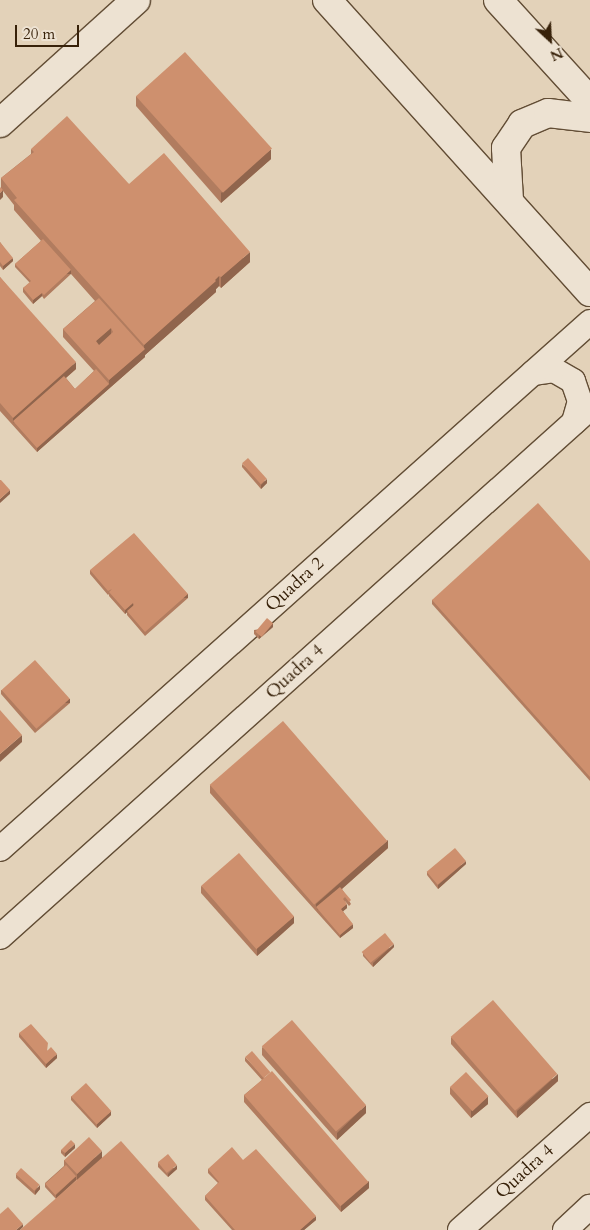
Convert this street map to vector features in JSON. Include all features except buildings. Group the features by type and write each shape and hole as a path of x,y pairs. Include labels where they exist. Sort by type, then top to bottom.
{"street":[{"path":"0,123 136,0"},
{"path":"327,0 590,292"},
{"path":"498,0 590,101"},
{"path":"509,200 506,148 522,124 548,113 590,118"},
{"name":"Quadra 2","path":"0,849 590,322"},
{"path":"533,372 554,370 573,381 580,401 582,415"},
{"name":"Quadra 4","path":"0,937 582,415"},
{"name":"Quadra 4","path":"460,1230 590,1115"},
{"path":"565,1230 590,1207"}]}
